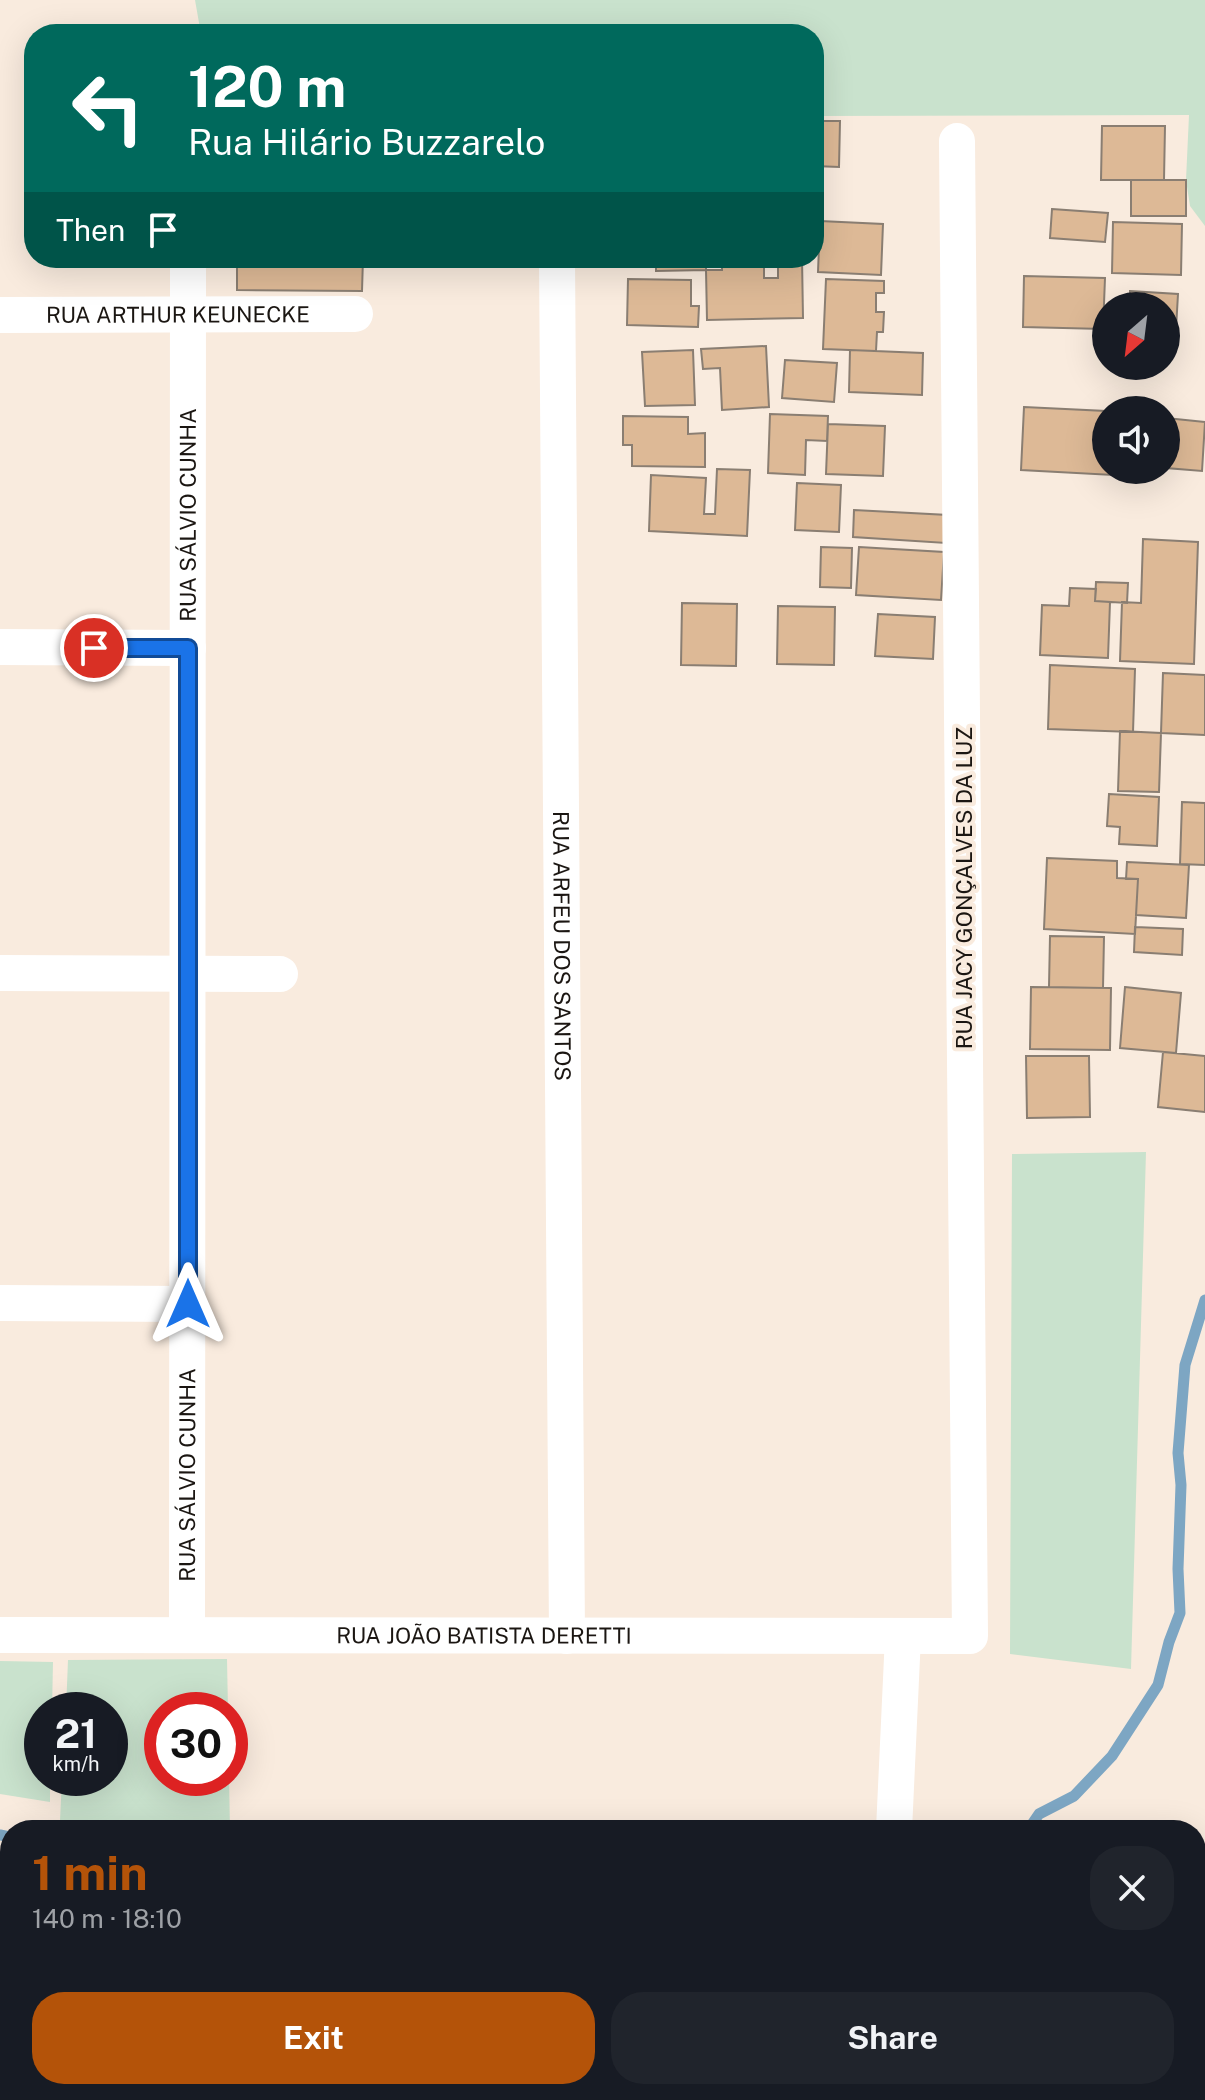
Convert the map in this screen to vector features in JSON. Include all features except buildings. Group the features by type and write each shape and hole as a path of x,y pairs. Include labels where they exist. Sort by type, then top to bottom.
{"street":[{"name":"RUA JACY GONÇALVES DA LUZ","path":"957,141 970,1636"},
{"name":"RUA SÁLVIO CUNHA","path":"187,1635 188,268"},
{"name":"RUA ARFEU DOS SANTOS","path":"557,268 567,1636"},
{"name":"RUA ARTHUR KEUNECKE","path":"0,315 355,314"},
{"path":"0,647 188,648"},
{"path":"0,973 280,974"},
{"path":"0,1303 188,1304"},
{"name":"RUA JOÃO BATISTA DERETTI","path":"0,1635 970,1636"},
{"path":"894,1820 903,1636"}],"green space":[{"path":"195,0 1205,0 1205,226 1190,206 1186,180 1189,115 824,116 824,24 199,24"},
{"path":"1146,1152 1131,1669 1010,1654 1012,1154"},
{"path":"227,1659 228,1692 144,1692 144,1796 229,1796 230,1820 60,1820 61,1796 128,1796 128,1692 67,1692 68,1660"},
{"path":"0,1661 53,1662 52,1692 24,1692 24,1796 50,1796 50,1802 0,1794"}],"waterway":[{"path":"1035,1820 1039,1814 1074,1796 1112,1756 1158,1685 1180,1613 1181,1485 1178,1453 1185,1365 1205,1300"}],"route":[{"path":"94,648 188,648 188,1304"}]}
